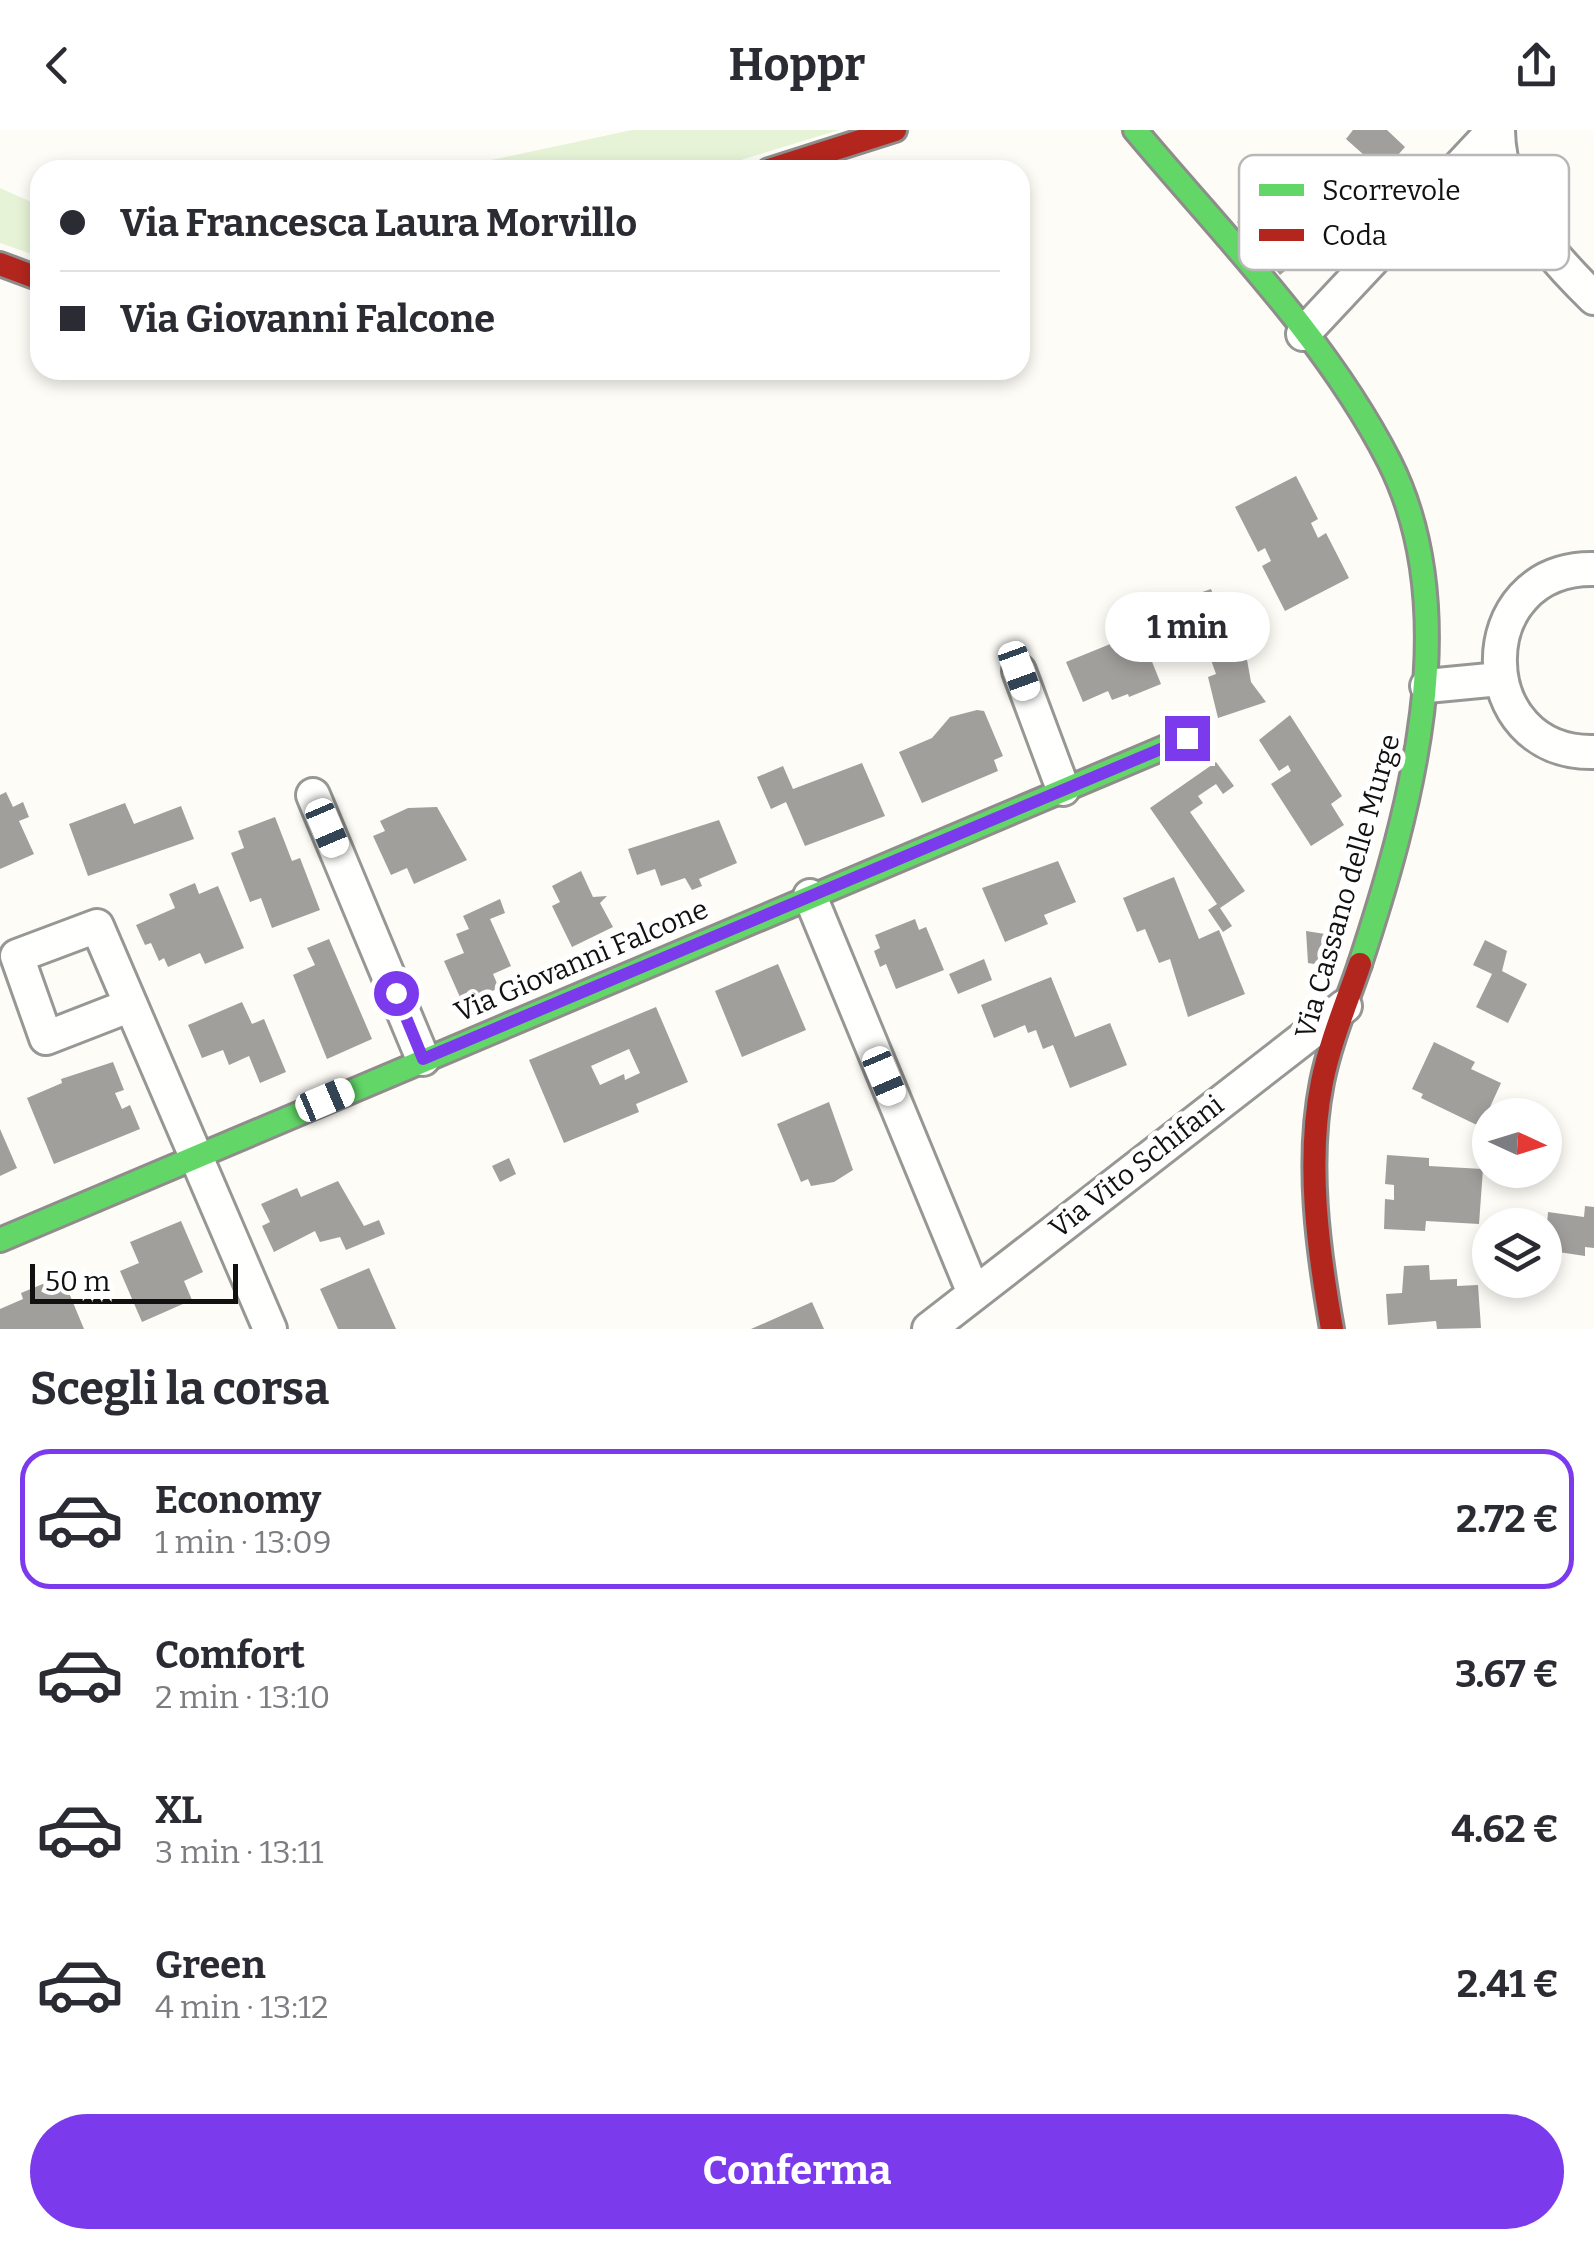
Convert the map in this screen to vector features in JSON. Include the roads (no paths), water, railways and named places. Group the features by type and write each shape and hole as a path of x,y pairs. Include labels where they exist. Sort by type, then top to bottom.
{"street":[{"path":"801,160 895,130"},
{"name":"Via Cassano delle Murge","path":"1135,130 1239,256"},
{"path":"1472,155 1496,130"},
{"path":"1496,130 1500,155"},
{"path":"0,264 30,275"},
{"path":"1569,268 1594,298"},
{"name":"Via Cassano delle Murge","path":"1250,270 1303,334 1390,462 1420,550 1430,658 1422,744 1322,1082 1312,1175 1318,1254 1332,1329"},
{"path":"1303,334 1364,270"},
{"path":"1594,568 1576,568 1548,577 1524,595 1507,619 1498,648 1500,679 1511,708 1532,732 1559,747 1594,752"},
{"path":"1019,671 1063,789"},
{"path":"1427,686 1500,679"},
{"name":"Via Giovanni Falcone","path":"0,1240 1187,738"},
{"path":"313,794 423,1059"},
{"path":"810,896 974,1291"},
{"path":"131,1005 270,1329"},
{"name":"Via Vito Schifani","path":"929,1329 1345,1006"}]}
